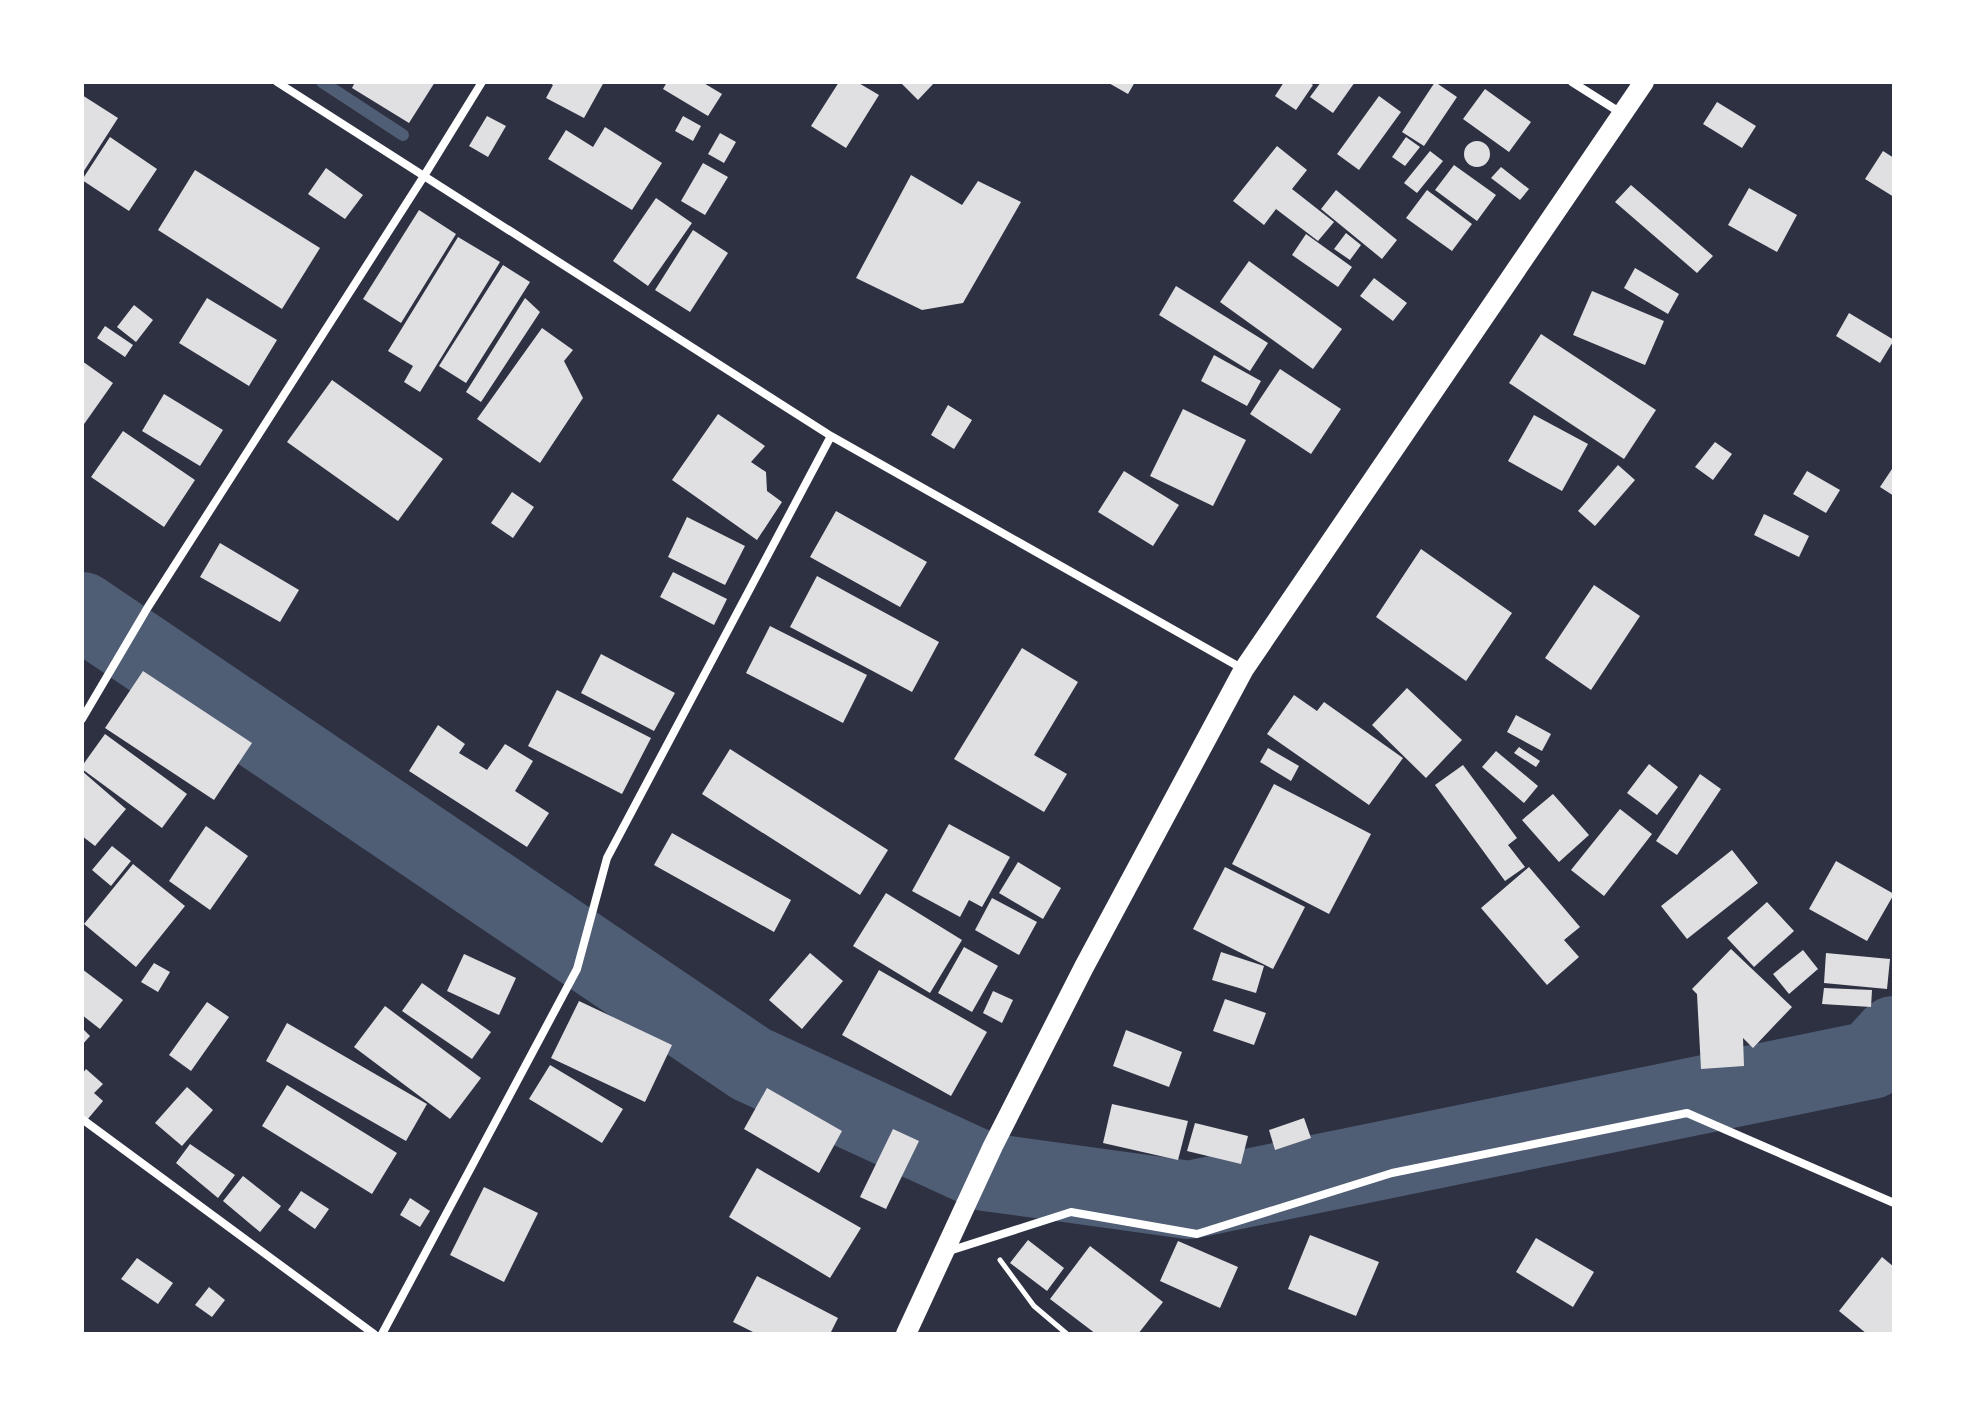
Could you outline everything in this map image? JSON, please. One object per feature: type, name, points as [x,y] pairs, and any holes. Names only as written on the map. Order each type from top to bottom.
[{"type":"main road","points":[[906,1334],[993,1146],[1084,967],[1244,669],[1644,82]]},
{"type":"street","points":[[277,82],[831,436],[1244,669]]},
{"type":"street","points":[[82,719],[148,607],[482,82]]},
{"type":"street","points":[[1572,82],[1622,113]]},
{"type":"street","points":[[382,1334],[577,969],[607,858],[831,436]]},
{"type":"street","points":[[943,1253],[1071,1212],[1197,1234],[1392,1173],[1687,1113],[1894,1203]]},
{"type":"street","points":[[82,1119],[374,1334]]},
{"type":"path","points":[[986,1239],[1034,1306],[1067,1334]]},
{"type":"building","points":[[355,82],[435,82],[409,123],[352,88]]},
{"type":"building","points":[[548,82],[604,82],[584,118],[546,98],[553,85]]},
{"type":"building","points":[[667,82],[702,82],[722,94],[708,116],[663,89]]},
{"type":"building","points":[[839,82],[857,82],[879,95],[846,148],[811,126]]},
{"type":"building","points":[[900,82],[935,82],[918,100]]},
{"type":"building","points":[[1107,82],[1135,82],[1128,94]]},
{"type":"building","points":[[1284,82],[1308,82],[1313,85],[1296,110],[1275,96]]},
{"type":"building","points":[[1321,82],[1355,82],[1333,113],[1310,97]]},
{"type":"building","points":[[1435,82],[1457,97],[1424,146],[1402,132]]},
{"type":"building","points":[[1485,89],[1531,122],[1509,152],[1463,119]]},
{"type":"building","points":[[82,95],[118,118],[82,174]]},
{"type":"building","points":[[1379,96],[1401,112],[1359,170],[1337,154]]},
{"type":"building","points":[[1717,102],[1756,126],[1742,148],[1703,124]]},
{"type":"building","points":[[487,116],[506,126],[488,157],[469,146]]},
{"type":"building","points":[[683,116],[701,126],[693,141],[675,131]]},
{"type":"building","points":[[605,127],[662,163],[632,210],[548,159],[566,130],[593,147]]},
{"type":"building","points":[[720,133],[736,142],[724,163],[708,154]]},
{"type":"building","points":[[110,137],[157,169],[129,211],[82,180]]},
{"type":"building","points":[[1406,137],[1420,147],[1405,166],[1392,157]]},
{"type":"building","points":[[1477,141],[1486,145],[1490,154],[1486,163],[1477,167],[1468,163],[1464,154],[1468,145]]},
{"type":"building","points":[[1277,146],[1307,170],[1292,189],[1334,222],[1318,241],[1276,209],[1264,225],[1233,201]]},
{"type":"building","points":[[1430,151],[1443,161],[1417,193],[1404,183]]},
{"type":"building","points":[[1883,151],[1894,158],[1894,197],[1865,179]]},
{"type":"building","points":[[703,163],[728,177],[705,215],[681,201]]},
{"type":"building","points":[[1454,165],[1496,195],[1477,221],[1435,190]]},
{"type":"building","points":[[1501,167],[1529,189],[1520,200],[1491,178]]},
{"type":"building","points":[[326,168],[363,195],[345,219],[308,194]]},
{"type":"building","points":[[195,170],[320,248],[282,309],[158,230]]},
{"type":"building","points":[[911,175],[962,205],[978,181],[1021,202],[963,303],[922,310],[856,278]]},
{"type":"building","points":[[1631,185],[1713,256],[1697,273],[1615,202]]},
{"type":"building","points":[[1749,188],[1797,215],[1777,252],[1728,225]]},
{"type":"building","points":[[1336,190],[1397,240],[1382,259],[1321,209]]},
{"type":"building","points":[[1427,190],[1472,224],[1452,251],[1406,218]]},
{"type":"building","points":[[656,198],[692,223],[648,286],[613,261]]},
{"type":"building","points":[[419,210],[456,234],[401,323],[363,299]]},
{"type":"building","points":[[693,230],[728,253],[690,312],[655,290]]},
{"type":"building","points":[[1346,233],[1361,245],[1350,260],[1334,249]]},
{"type":"building","points":[[1306,234],[1352,267],[1338,287],[1292,255]]},
{"type":"building","points":[[458,237],[500,262],[420,392],[404,382],[413,366],[388,351]]},
{"type":"building","points":[[1249,261],[1342,329],[1313,369],[1220,302]]},
{"type":"building","points":[[503,265],[530,282],[466,383],[439,366]]},
{"type":"building","points":[[1635,268],[1679,294],[1668,314],[1624,288]]},
{"type":"building","points":[[1374,278],[1407,303],[1393,321],[1360,296]]},
{"type":"building","points":[[1176,286],[1268,343],[1250,371],[1159,315]]},
{"type":"building","points":[[1592,291],[1664,321],[1645,365],[1573,335]]},
{"type":"building","points":[[207,298],[277,340],[249,386],[179,343]]},
{"type":"building","points":[[525,298],[540,312],[481,402],[466,392]]},
{"type":"building","points":[[134,305],[153,320],[136,342],[117,327]]},
{"type":"building","points":[[1849,313],[1894,340],[1880,363],[1836,336]]},
{"type":"building","points":[[105,326],[133,345],[125,357],[97,338]]},
{"type":"building","points":[[542,328],[573,350],[564,361],[583,398],[540,463],[477,419]]},
{"type":"building","points":[[1541,334],[1656,410],[1624,459],[1509,383]]},
{"type":"building","points":[[1214,355],[1261,381],[1247,406],[1201,381]]},
{"type":"building","points":[[82,361],[113,383],[82,427]]},
{"type":"building","points":[[1280,369],[1341,409],[1311,454],[1250,414]]},
{"type":"building","points":[[332,380],[443,459],[398,521],[287,442]]},
{"type":"building","points":[[164,394],[223,430],[200,466],[142,431]]},
{"type":"building","points":[[948,405],[972,420],[954,449],[931,435]]},
{"type":"building","points":[[1183,409],[1246,440],[1213,506],[1150,476]]},
{"type":"building","points":[[718,414],[765,446],[751,462],[766,472],[767,491],[782,502],[757,540],[672,480]]},
{"type":"building","points":[[1534,415],[1588,444],[1562,491],[1508,461]]},
{"type":"building","points":[[123,431],[195,480],[164,527],[91,477]]},
{"type":"building","points":[[1715,442],[1732,454],[1713,480],[1695,467]]},
{"type":"building","points":[[1618,465],[1635,480],[1595,526],[1578,511]]},
{"type":"building","points":[[1894,466],[1894,496],[1880,487]]},
{"type":"building","points":[[1124,471],[1179,505],[1153,546],[1098,512]]},
{"type":"building","points":[[1807,471],[1840,490],[1826,513],[1793,494]]},
{"type":"building","points":[[512,492],[534,507],[513,538],[491,523]]},
{"type":"building","points":[[836,511],[927,562],[900,607],[810,557]]},
{"type":"building","points":[[1764,514],[1809,536],[1799,557],[1754,535]]},
{"type":"building","points":[[687,517],[745,546],[725,585],[668,557]]},
{"type":"building","points":[[220,543],[299,590],[280,622],[200,577]]},
{"type":"building","points":[[1421,549],[1512,613],[1466,681],[1376,617]]},
{"type":"building","points":[[673,572],[727,599],[714,625],[660,597]]},
{"type":"building","points":[[817,576],[939,642],[912,692],[790,627]]},
{"type":"building","points":[[1594,585],[1640,616],[1591,690],[1545,658]]},
{"type":"building","points":[[770,626],[867,675],[843,723],[746,673]]},
{"type":"building","points":[[1022,648],[1078,682],[1034,755],[1067,774],[1044,812],[954,759]]},
{"type":"building","points":[[601,654],[675,693],[654,731],[581,693]]},
{"type":"building","points":[[143,671],[252,743],[214,800],[105,728]]},
{"type":"building","points":[[1407,688],[1462,740],[1426,778],[1372,725]]},
{"type":"building","points":[[557,690],[651,738],[622,794],[528,746]]},
{"type":"building","points":[[1294,695],[1317,711],[1324,702],[1403,758],[1369,805],[1267,734]]},
{"type":"building","points":[[1516,715],[1551,734],[1542,751],[1507,732]]},
{"type":"building","points":[[438,725],[465,744],[459,753],[487,770],[505,744],[533,761],[515,791],[549,813],[527,847],[409,771]]},
{"type":"building","points":[[105,734],[187,794],[162,828],[82,769]]},
{"type":"building","points":[[1519,747],[1540,761],[1536,767],[1514,753]]},
{"type":"building","points":[[1268,748],[1299,766],[1291,781],[1260,762]]},
{"type":"building","points":[[730,749],[888,850],[860,895],[702,794]]},
{"type":"building","points":[[1496,751],[1538,786],[1524,803],[1482,767]]},
{"type":"building","points":[[1649,764],[1678,787],[1657,815],[1627,793]]},
{"type":"building","points":[[1463,765],[1517,838],[1508,845],[1525,867],[1505,881],[1435,785]]},
{"type":"building","points":[[82,771],[126,809],[95,846],[82,836]]},
{"type":"building","points":[[1700,774],[1721,789],[1677,855],[1656,841]]},
{"type":"building","points":[[1274,784],[1371,834],[1329,914],[1232,864]]},
{"type":"building","points":[[1553,794],[1589,835],[1559,862],[1522,820]]},
{"type":"building","points":[[1620,809],[1652,834],[1604,896],[1571,870]]},
{"type":"building","points":[[949,824],[1010,857],[982,907],[969,900],[960,917],[912,891]]},
{"type":"building","points":[[206,826],[248,856],[210,910],[169,881]]},
{"type":"building","points":[[672,833],[791,900],[774,932],[654,865]]},
{"type":"building","points":[[112,846],[131,861],[111,886],[92,870]]},
{"type":"building","points":[[1732,850],[1758,883],[1687,939],[1661,906]]},
{"type":"building","points":[[1836,861],[1894,894],[1867,941],[1809,909]]},
{"type":"building","points":[[1018,862],[1061,888],[1043,919],[999,893]]},
{"type":"building","points":[[133,864],[185,906],[136,967],[84,924]]},
{"type":"building","points":[[1225,867],[1305,907],[1273,969],[1193,929]]},
{"type":"building","points":[[1529,867],[1580,927],[1564,940],[1579,957],[1547,985],[1481,908]]},
{"type":"building","points":[[886,893],[962,940],[930,993],[853,946]]},
{"type":"building","points":[[992,898],[1037,922],[1019,955],[975,930]]},
{"type":"building","points":[[1767,902],[1794,931],[1754,967],[1727,938]]},
{"type":"building","points":[[964,947],[998,966],[972,1012],[938,993]]},
{"type":"building","points":[[1731,949],[1792,1007],[1753,1048],[1743,1038],[1744,1066],[1701,1069],[1697,994],[1692,989]]},
{"type":"building","points":[[1803,950],[1818,969],[1789,994],[1773,974]]},
{"type":"building","points":[[1221,952],[1264,966],[1256,993],[1212,980]]},
{"type":"building","points":[[810,953],[843,981],[802,1029],[769,1000]]},
{"type":"building","points":[[1826,953],[1890,959],[1887,989],[1824,983]]},
{"type":"building","points":[[464,954],[516,978],[499,1015],[447,991]]},
{"type":"building","points":[[154,963],[170,972],[158,992],[141,982]]},
{"type":"building","points":[[82,969],[123,1000],[100,1029],[82,1015]]},
{"type":"building","points":[[879,970],[987,1032],[951,1096],[842,1035]]},
{"type":"building","points":[[422,983],[491,1032],[472,1059],[402,1011]]},
{"type":"building","points":[[1824,988],[1872,990],[1871,1007],[1822,1004]]},
{"type":"building","points":[[993,991],[1013,1000],[1002,1023],[983,1013]]},
{"type":"building","points":[[1225,999],[1266,1013],[1254,1045],[1213,1031]]},
{"type":"building","points":[[579,1001],[672,1045],[645,1102],[551,1058]]},
{"type":"building","points":[[207,1002],[229,1017],[191,1071],[169,1055]]},
{"type":"building","points":[[385,1006],[481,1078],[450,1119],[354,1047]]},
{"type":"building","points":[[287,1023],[427,1104],[406,1141],[266,1061]]},
{"type":"building","points":[[82,1028],[90,1036],[82,1045]]},
{"type":"building","points":[[1126,1030],[1182,1052],[1169,1087],[1113,1066]]},
{"type":"building","points":[[550,1065],[623,1109],[602,1143],[529,1099]]},
{"type":"building","points":[[86,1069],[103,1084],[94,1093],[103,1101],[87,1120],[82,1116],[82,1074]]},
{"type":"building","points":[[287,1085],[397,1153],[372,1194],[262,1126]]},
{"type":"building","points":[[187,1087],[213,1110],[182,1146],[155,1123]]},
{"type":"building","points":[[767,1088],[842,1131],[819,1173],[744,1129]]},
{"type":"building","points":[[1112,1104],[1188,1121],[1178,1160],[1103,1143]]},
{"type":"building","points":[[1304,1118],[1311,1138],[1275,1150],[1269,1130]]},
{"type":"building","points":[[1195,1123],[1248,1136],[1241,1164],[1187,1151]]},
{"type":"building","points":[[893,1129],[919,1141],[886,1209],[860,1197]]},
{"type":"building","points":[[190,1144],[235,1175],[218,1198],[176,1163]]},
{"type":"building","points":[[757,1168],[861,1228],[830,1278],[729,1217]]},
{"type":"building","points":[[243,1176],[281,1206],[260,1232],[223,1201]]},
{"type":"building","points":[[484,1187],[538,1213],[504,1282],[450,1255]]},
{"type":"building","points":[[301,1191],[329,1209],[315,1229],[288,1210]]},
{"type":"building","points":[[410,1198],[430,1211],[420,1227],[400,1215]]},
{"type":"building","points":[[1310,1235],[1379,1262],[1356,1316],[1288,1289]]},
{"type":"building","points":[[1536,1238],[1594,1272],[1573,1307],[1516,1272]]},
{"type":"building","points":[[1028,1240],[1064,1268],[1047,1291],[1010,1263]]},
{"type":"building","points":[[1178,1241],[1238,1267],[1220,1308],[1160,1281]]},
{"type":"building","points":[[1090,1246],[1163,1302],[1138,1334],[1096,1334],[1050,1299]]},
{"type":"building","points":[[1882,1257],[1894,1267],[1894,1334],[1867,1334],[1839,1311]]},
{"type":"building","points":[[137,1258],[173,1283],[158,1304],[121,1279]]},
{"type":"building","points":[[757,1276],[838,1318],[830,1334],[757,1334],[733,1322]]},
{"type":"building","points":[[209,1287],[225,1300],[212,1317],[195,1305]]},
{"type":"waterway","points":[[322,82],[403,135]]},
{"type":"waterway","points":[[82,611],[751,1064],[986,1172],[1189,1200],[1871,1060],[1894,1035]]}]
